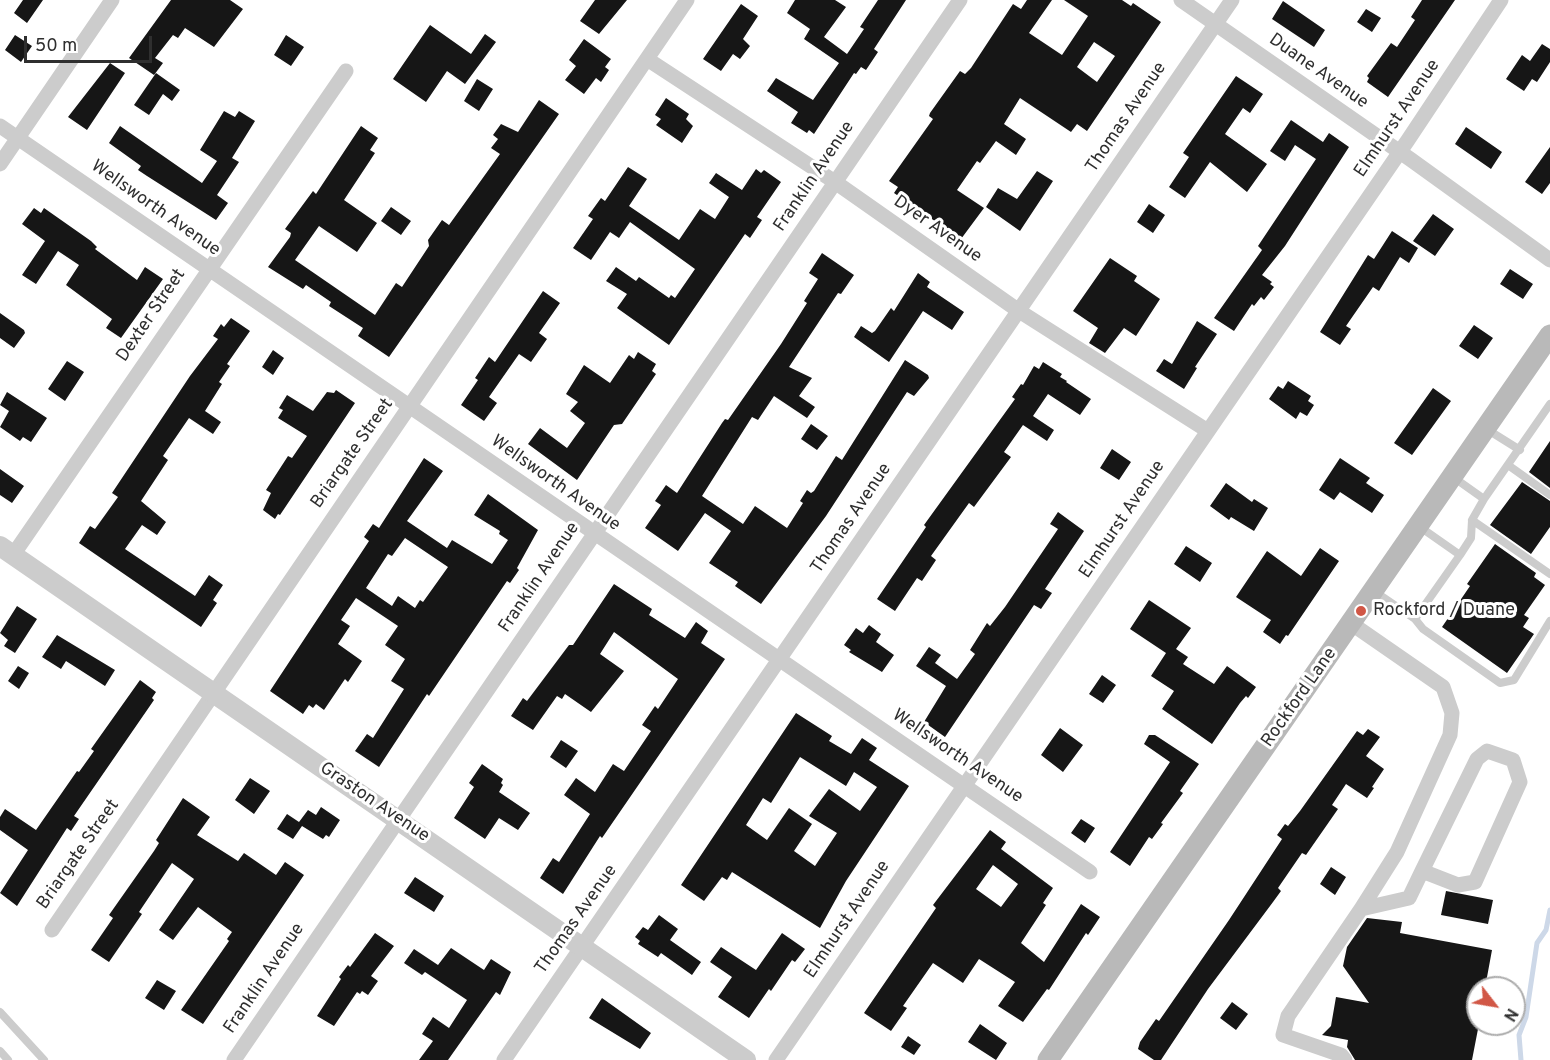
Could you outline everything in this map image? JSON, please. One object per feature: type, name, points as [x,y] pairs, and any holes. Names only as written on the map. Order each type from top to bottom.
[{"type":"main road","name":"Rockford Lane","points":[[1048,1060],[1550,335]]},
{"type":"street","points":[[0,164],[112,0]]},
{"type":"street","name":"Briargate Street","points":[[52,930],[687,0]]},
{"type":"street","name":"Franklin Avenue","points":[[234,1060],[960,0]]},
{"type":"street","name":"Duane Avenue","points":[[1181,0],[1400,152],[1550,260]]},
{"type":"street","name":"Thomas Avenue","points":[[504,1060],[1232,0]]},
{"type":"street","name":"Elmhurst Avenue","points":[[776,1060],[1400,152],[1501,0]]},
{"type":"street","name":"Dyer Avenue","points":[[647,59],[835,182],[1019,311],[1208,431]]},
{"type":"street","name":"Dexter Street","points":[[6,550],[208,269],[346,70]]},
{"type":"street","name":"Wellsworth Avenue","points":[[0,126],[1090,872]]},
{"type":"street","name":"Graston Avenue","points":[[6,550],[746,1060]]},
{"type":"street","points":[[1345,1060],[1341,1055],[1283,1035],[1288,1016],[1398,852],[1450,735],[1452,713],[1443,687],[1352,624]]},
{"type":"street","points":[[1361,909],[1409,898],[1422,871],[1477,759],[1486,751],[1513,760],[1520,782],[1475,882],[1458,885],[1422,871]]},
{"type":"lane","points":[[1415,619],[1471,538],[1472,520],[1484,499],[1550,404]]},
{"type":"lane","points":[[1486,428],[1520,450]]},
{"type":"lane","points":[[1508,465],[1550,495]]},
{"type":"lane","points":[[1453,477],[1484,499]]},
{"type":"lane","points":[[1472,520],[1550,574]]},
{"type":"lane","points":[[1419,526],[1460,555]]},
{"type":"lane","points":[[1374,591],[1500,683],[1514,680],[1550,621]]},
{"type":"lane","points":[[0,1012],[44,1060]]},
{"type":"lane","points":[[0,1051],[8,1060]]},
{"type":"building","points":[[23,0],[43,0],[27,23],[14,13]]},
{"type":"building","points":[[171,0],[230,0],[243,9],[214,47],[185,28],[178,38],[173,35],[155,58],[163,63],[154,75],[129,58]]},
{"type":"building","points":[[595,0],[627,0],[599,34],[580,21]]},
{"type":"building","points":[[795,0],[835,0],[846,7],[824,37],[847,54],[864,29],[860,27],[878,0],[906,0],[874,49],[878,52],[866,70],[861,67],[856,74],[854,73],[814,134],[809,130],[807,133],[791,123],[798,112],[767,91],[776,78],[813,100],[839,63],[804,39],[810,29],[787,13]]},
{"type":"building","points":[[1027,0],[1052,0],[1029,33],[1062,55],[1088,16],[1064,0],[1122,0],[1131,6],[1133,3],[1161,22],[1087,131],[1077,124],[1071,132],[1020,98],[1004,124],[1026,139],[1016,155],[996,141],[980,163],[977,161],[957,190],[984,208],[961,239],[894,193],[898,187],[889,181],[933,119],[929,116],[930,113],[960,71],[965,74],[971,68],[1013,4],[1021,9]],"holes":[[[1094,42],[1115,56],[1097,82],[1077,67]]]},
{"type":"building","points":[[1422,0],[1455,0],[1388,97],[1367,82],[1369,78],[1367,76],[1391,43],[1397,47],[1415,20],[1411,17]]},
{"type":"building","points":[[1283,1],[1325,30],[1314,47],[1272,19]]},
{"type":"building","points":[[741,4],[758,16],[743,39],[750,46],[740,59],[733,54],[721,71],[703,59]]},
{"type":"building","points":[[1366,9],[1381,18],[1372,32],[1357,22]]},
{"type":"building","points":[[430,25],[471,54],[485,34],[496,42],[465,84],[447,71],[426,102],[393,79]]},
{"type":"building","points":[[15,35],[32,46],[21,62],[5,50]]},
{"type":"building","points":[[286,35],[304,47],[291,66],[274,55]]},
{"type":"building","points":[[584,39],[611,59],[605,67],[609,70],[601,82],[596,78],[584,94],[565,80],[576,66],[569,60]]},
{"type":"building","points":[[1542,44],[1550,49],[1550,62],[1537,82],[1532,79],[1524,91],[1506,79],[1522,55],[1530,61]]},
{"type":"building","points":[[110,63],[125,73],[87,130],[68,117]]},
{"type":"building","points":[[156,73],[180,90],[172,101],[163,94],[149,115],[134,105]]},
{"type":"building","points":[[1236,76],[1263,94],[1250,113],[1243,108],[1225,134],[1267,164],[1247,192],[1210,162],[1185,198],[1169,187],[1189,157],[1183,153]]},
{"type":"building","points":[[477,79],[493,89],[479,111],[464,101]]},
{"type":"building","points":[[666,98],[689,114],[686,119],[693,126],[682,143],[656,125],[661,119],[655,115]]},
{"type":"building","points":[[539,100],[559,114],[389,357],[358,336],[363,328],[329,306],[331,302],[306,285],[303,289],[268,267],[290,237],[291,233],[285,229],[313,191],[316,194],[361,126],[378,138],[370,150],[375,153],[344,200],[377,223],[357,252],[319,226],[295,260],[375,315],[396,283],[402,287],[429,246],[428,240],[442,220],[449,225],[500,154],[491,148],[498,139],[493,135],[501,124],[518,132]]},
{"type":"building","points":[[224,111],[235,117],[239,111],[255,121],[232,158],[239,162],[217,195],[228,203],[216,220],[138,170],[141,166],[109,143],[120,126],[202,183],[217,161],[200,150]]},
{"type":"building","points":[[1291,120],[1323,142],[1329,133],[1349,147],[1285,246],[1262,275],[1272,282],[1270,284],[1274,287],[1264,300],[1261,297],[1254,306],[1252,304],[1234,331],[1214,318],[1262,250],[1258,246],[1316,159],[1295,145],[1285,161],[1270,151]]},
{"type":"building","points":[[1466,127],[1502,152],[1491,169],[1455,144]]},
{"type":"building","points":[[1550,147],[1550,183],[1542,194],[1525,182]]},
{"type":"building","points":[[628,167],[647,179],[629,206],[679,240],[700,209],[715,219],[729,197],[709,183],[716,173],[742,190],[756,169],[761,173],[764,170],[781,182],[757,217],[762,220],[750,238],[745,234],[669,345],[617,308],[627,294],[606,281],[616,267],[636,281],[639,277],[669,298],[671,295],[675,298],[695,269],[630,222],[619,238],[610,232],[591,260],[573,248],[593,219],[588,216],[601,198],[605,201]]},
{"type":"building","points":[[1037,171],[1053,181],[1020,231],[986,207],[998,188],[1017,199]]},
{"type":"building","points":[[1149,204],[1165,215],[1153,233],[1137,222]]},
{"type":"building","points":[[391,207],[411,221],[401,235],[381,221]]},
{"type":"building","points":[[34,208],[41,213],[44,208],[91,241],[97,247],[95,249],[137,280],[145,267],[163,279],[121,338],[106,328],[112,319],[66,285],[79,265],[58,251],[36,284],[22,275],[45,241],[22,224]]},
{"type":"building","points":[[1433,214],[1454,229],[1435,256],[1413,241]]},
{"type":"building","points":[[1392,231],[1418,248],[1409,263],[1400,257],[1379,291],[1373,287],[1346,326],[1351,329],[1340,345],[1320,332],[1368,255],[1374,259]]},
{"type":"building","points":[[822,253],[854,275],[841,294],[838,293],[789,367],[812,378],[799,396],[815,407],[807,418],[774,396],[758,420],[752,417],[702,496],[743,524],[755,506],[787,528],[803,503],[800,501],[807,490],[811,493],[814,491],[836,456],[842,460],[905,360],[929,378],[914,396],[907,392],[826,516],[761,604],[735,586],[738,582],[709,563],[731,531],[705,513],[678,551],[645,528],[661,505],[655,501],[666,485],[677,493],[722,423],[725,419],[728,420],[781,344],[807,303],[804,301],[818,279],[809,273]]},
{"type":"building","points":[[1110,258],[1137,276],[1134,281],[1160,299],[1136,336],[1124,328],[1105,353],[1089,343],[1098,328],[1073,311]]},
{"type":"building","points":[[1510,269],[1533,284],[1523,299],[1500,284]]},
{"type":"building","points":[[918,273],[930,282],[927,287],[964,312],[952,330],[923,311],[889,362],[854,337],[861,326],[872,333],[875,331],[891,308],[894,311]]},
{"type":"building","points":[[543,291],[560,303],[539,333],[547,339],[531,362],[519,354],[489,397],[497,403],[484,421],[461,405],[478,380],[475,378],[489,357],[495,362]]},
{"type":"building","points":[[0,313],[24,330],[25,333],[14,348],[0,338]]},
{"type":"building","points":[[231,318],[250,331],[227,364],[230,366],[219,382],[222,384],[205,411],[221,422],[213,434],[189,418],[163,456],[168,460],[141,501],[166,522],[157,535],[142,525],[125,549],[195,596],[209,575],[223,585],[213,600],[217,603],[201,627],[79,543],[90,526],[95,529],[118,497],[112,493],[190,376],[218,339],[213,336],[221,324],[224,327]]},
{"type":"building","points":[[1197,321],[1217,334],[1195,367],[1197,368],[1184,389],[1156,371],[1164,359],[1172,364]]},
{"type":"building","points":[[1474,325],[1493,338],[1478,359],[1459,346]]},
{"type":"building","points":[[273,350],[284,358],[273,375],[262,367]]},
{"type":"building","points":[[638,352],[656,364],[652,371],[656,374],[622,424],[614,425],[577,480],[528,444],[540,428],[567,448],[585,423],[570,411],[578,402],[566,394],[584,365],[610,383],[629,355],[634,359]]},
{"type":"building","points":[[67,361],[84,372],[65,401],[48,389]]},
{"type":"building","points":[[1043,362],[1062,374],[1060,377],[1091,399],[1080,415],[1048,394],[1033,416],[1054,430],[1047,441],[1023,425],[1004,452],[1011,457],[974,507],[969,503],[931,556],[936,560],[922,581],[917,578],[895,611],[877,599],[926,527],[924,525],[1015,399],[1012,397],[1021,384],[1023,385],[1034,366],[1039,369]]},
{"type":"building","points":[[1288,381],[1311,396],[1308,401],[1314,405],[1307,416],[1300,412],[1296,419],[1269,399],[1278,386],[1283,389]]},
{"type":"building","points":[[1433,388],[1451,401],[1412,455],[1394,443]]},
{"type":"building","points":[[336,390],[355,403],[280,515],[278,514],[275,519],[263,510],[271,493],[266,490],[288,456],[292,458],[307,436],[278,418],[283,410],[279,408],[287,395],[313,411],[327,392],[334,393]]},
{"type":"building","points":[[7,392],[47,418],[31,442],[23,437],[20,441],[0,427],[9,411],[0,405]]},
{"type":"building","points":[[811,424],[828,436],[817,450],[801,439]]},
{"type":"building","points":[[1550,441],[1550,488],[1529,472]]},
{"type":"building","points":[[1112,449],[1131,462],[1119,480],[1100,468]]},
{"type":"building","points":[[424,458],[443,471],[407,521],[447,548],[452,540],[492,564],[508,540],[499,534],[500,531],[474,515],[488,494],[538,530],[517,568],[519,570],[510,583],[507,581],[429,696],[427,694],[379,767],[355,751],[367,734],[373,738],[404,689],[391,681],[405,659],[385,645],[398,626],[356,598],[341,620],[350,626],[338,644],[362,661],[348,682],[345,679],[324,710],[316,704],[313,708],[309,705],[303,714],[270,691],[369,541],[364,537],[373,524],[379,528]],"holes":[[[405,538],[448,567],[423,602],[420,600],[415,608],[398,596],[392,606],[366,588],[388,554],[392,556]]]},
{"type":"building","points":[[1340,458],[1370,478],[1366,483],[1384,495],[1372,513],[1340,492],[1334,500],[1319,490]]},
{"type":"building","points":[[0,469],[24,486],[12,503],[0,495]]},
{"type":"building","points":[[1522,482],[1550,501],[1550,527],[1531,554],[1490,525]]},
{"type":"building","points":[[1226,483],[1252,502],[1254,499],[1268,508],[1254,531],[1231,517],[1229,520],[1210,506]]},
{"type":"building","points":[[1058,512],[1084,531],[1045,589],[1052,593],[1041,609],[1034,605],[945,737],[924,722],[946,686],[916,666],[929,647],[941,655],[935,663],[957,679],[975,654],[970,650],[987,623],[990,626],[1005,607],[1058,529],[1050,524]]},
{"type":"building","points":[[1495,544],[1536,573],[1534,577],[1545,585],[1524,615],[1529,618],[1523,627],[1534,634],[1507,673],[1442,627],[1470,586],[1467,584]]},
{"type":"building","points":[[1186,546],[1212,563],[1200,582],[1174,564]]},
{"type":"building","points":[[1320,548],[1339,561],[1288,636],[1286,635],[1280,644],[1263,632],[1271,620],[1236,597],[1267,551],[1301,576]]},
{"type":"building","points":[[614,584],[652,609],[649,615],[685,638],[696,622],[708,631],[701,643],[725,659],[602,838],[600,836],[563,894],[540,878],[553,858],[559,862],[590,814],[564,795],[576,778],[595,792],[613,764],[624,771],[651,731],[642,725],[655,706],[658,709],[678,679],[614,632],[600,654],[624,671],[591,712],[565,694],[562,699],[557,696],[533,730],[511,716],[523,698],[527,701],[569,645],[573,645]]},
{"type":"building","points":[[1149,600],[1191,628],[1176,649],[1188,657],[1183,664],[1214,684],[1227,666],[1256,687],[1248,698],[1246,696],[1240,703],[1212,744],[1162,709],[1174,691],[1151,676],[1166,653],[1130,629]]},
{"type":"building","points":[[17,606],[37,619],[15,653],[4,646],[8,640],[0,633]]},
{"type":"building","points":[[869,625],[881,634],[876,642],[894,655],[882,672],[849,652],[851,650],[844,645],[856,628],[863,633]]},
{"type":"building","points":[[57,635],[115,670],[105,686],[66,661],[61,669],[42,657]]},
{"type":"building","points":[[18,666],[29,673],[19,689],[8,681]]},
{"type":"building","points":[[1102,675],[1116,685],[1103,703],[1089,694]]},
{"type":"building","points":[[140,680],[156,692],[152,698],[154,700],[74,816],[79,819],[71,831],[67,828],[17,906],[0,893],[28,850],[0,830],[0,817],[5,809],[36,830],[77,771],[79,772],[94,751],[91,749]]},
{"type":"building","points":[[796,713],[832,736],[829,741],[851,754],[862,738],[877,748],[869,760],[909,786],[846,881],[820,928],[732,872],[727,880],[722,877],[704,901],[681,885]],"holes":[[[800,757],[846,786],[854,772],[877,787],[860,811],[829,789],[809,816],[837,833],[815,866],[794,851],[812,824],[789,808],[767,840],[746,825],[763,798],[771,803]]]},
{"type":"building","points":[[1060,728],[1083,745],[1063,772],[1041,755]]},
{"type":"building","points":[[1368,729],[1380,737],[1366,756],[1384,769],[1372,787],[1374,788],[1367,798],[1346,784],[1332,805],[1338,809],[1306,855],[1302,853],[1278,888],[1281,891],[1208,989],[1161,1060],[1154,1060],[1138,1049],[1140,1042],[1156,1019],[1159,1021],[1229,920],[1282,839],[1277,835],[1285,824],[1288,826],[1300,811],[1357,731],[1363,735]]},
{"type":"building","points":[[1149,735],[1155,735],[1199,764],[1180,791],[1183,793],[1161,823],[1163,824],[1152,839],[1149,837],[1130,866],[1110,852],[1170,762],[1144,744]]},
{"type":"building","points":[[561,740],[578,751],[566,768],[550,757]]},
{"type":"building","points":[[482,764],[503,779],[499,792],[530,813],[518,830],[499,818],[485,839],[454,818],[474,787],[469,783]]},
{"type":"building","points":[[250,778],[270,791],[254,814],[235,800]]},
{"type":"building","points":[[183,798],[210,817],[197,835],[238,861],[244,853],[276,875],[285,862],[304,875],[203,1024],[181,1010],[229,941],[227,939],[232,932],[198,907],[173,940],[159,930],[194,879],[172,863],[139,912],[142,914],[109,962],[91,950],[113,918],[109,915],[159,843],[156,840]]},
{"type":"building","points":[[321,807],[340,820],[329,837],[326,835],[323,839],[302,826],[293,839],[277,829],[287,814],[299,822],[308,810],[316,815]]},
{"type":"building","points":[[1081,819],[1095,828],[1085,843],[1071,833]]},
{"type":"building","points":[[990,830],[1006,842],[1001,849],[1053,888],[1043,903],[1046,905],[1021,943],[1044,962],[1081,904],[1100,917],[1088,935],[1086,933],[1049,990],[1047,989],[1023,1022],[998,1006],[1015,982],[979,959],[963,983],[933,963],[903,1006],[907,1008],[891,1031],[864,1013],[936,908],[933,905]],"holes":[[[993,865],[1018,884],[1001,907],[976,889]]]},
{"type":"building","points":[[1331,867],[1346,877],[1335,895],[1320,884]]},
{"type":"building","points":[[415,877],[444,896],[434,912],[404,893]]},
{"type":"building","points":[[1446,891],[1493,900],[1488,924],[1441,915]]},
{"type":"building","points":[[659,915],[678,929],[670,940],[701,962],[692,975],[661,953],[658,957],[638,944],[640,941],[635,937],[643,927],[648,930]]},
{"type":"building","points":[[1367,918],[1402,922],[1400,933],[1492,950],[1487,976],[1466,976],[1466,1036],[1477,1036],[1472,1060],[1355,1060],[1347,1047],[1348,1040],[1322,1035],[1331,1026],[1336,997],[1369,1003],[1343,966],[1347,947]]},
{"type":"building","points":[[375,933],[394,946],[371,976],[378,981],[368,995],[362,991],[360,994],[357,992],[334,1026],[317,1016],[341,979],[339,977],[348,965],[350,967]]},
{"type":"building","points":[[782,933],[805,949],[795,962],[792,960],[749,1018],[718,997],[732,977],[710,962],[721,947],[756,970]]},
{"type":"building","points":[[451,948],[484,970],[491,959],[511,972],[500,995],[496,992],[448,1060],[419,1060],[433,1041],[422,1034],[433,1017],[449,1028],[467,1000],[425,972],[422,975],[404,963],[414,949],[438,965]]},
{"type":"building","points":[[157,980],[176,991],[164,1010],[145,998]]},
{"type":"building","points":[[602,998],[651,1033],[640,1049],[589,1018]]},
{"type":"building","points":[[1232,1002],[1248,1014],[1236,1030],[1220,1018]]},
{"type":"building","points":[[980,1024],[1007,1043],[996,1060],[968,1042]]},
{"type":"building","points":[[908,1036],[921,1045],[914,1055],[901,1047]]},
{"type":"waterway","points":[[1521,1060],[1519,1035],[1526,1017],[1537,943],[1546,930],[1550,910]]},
{"type":"place","name":"Rockford / Duane","points":[[1361,611]]}]
